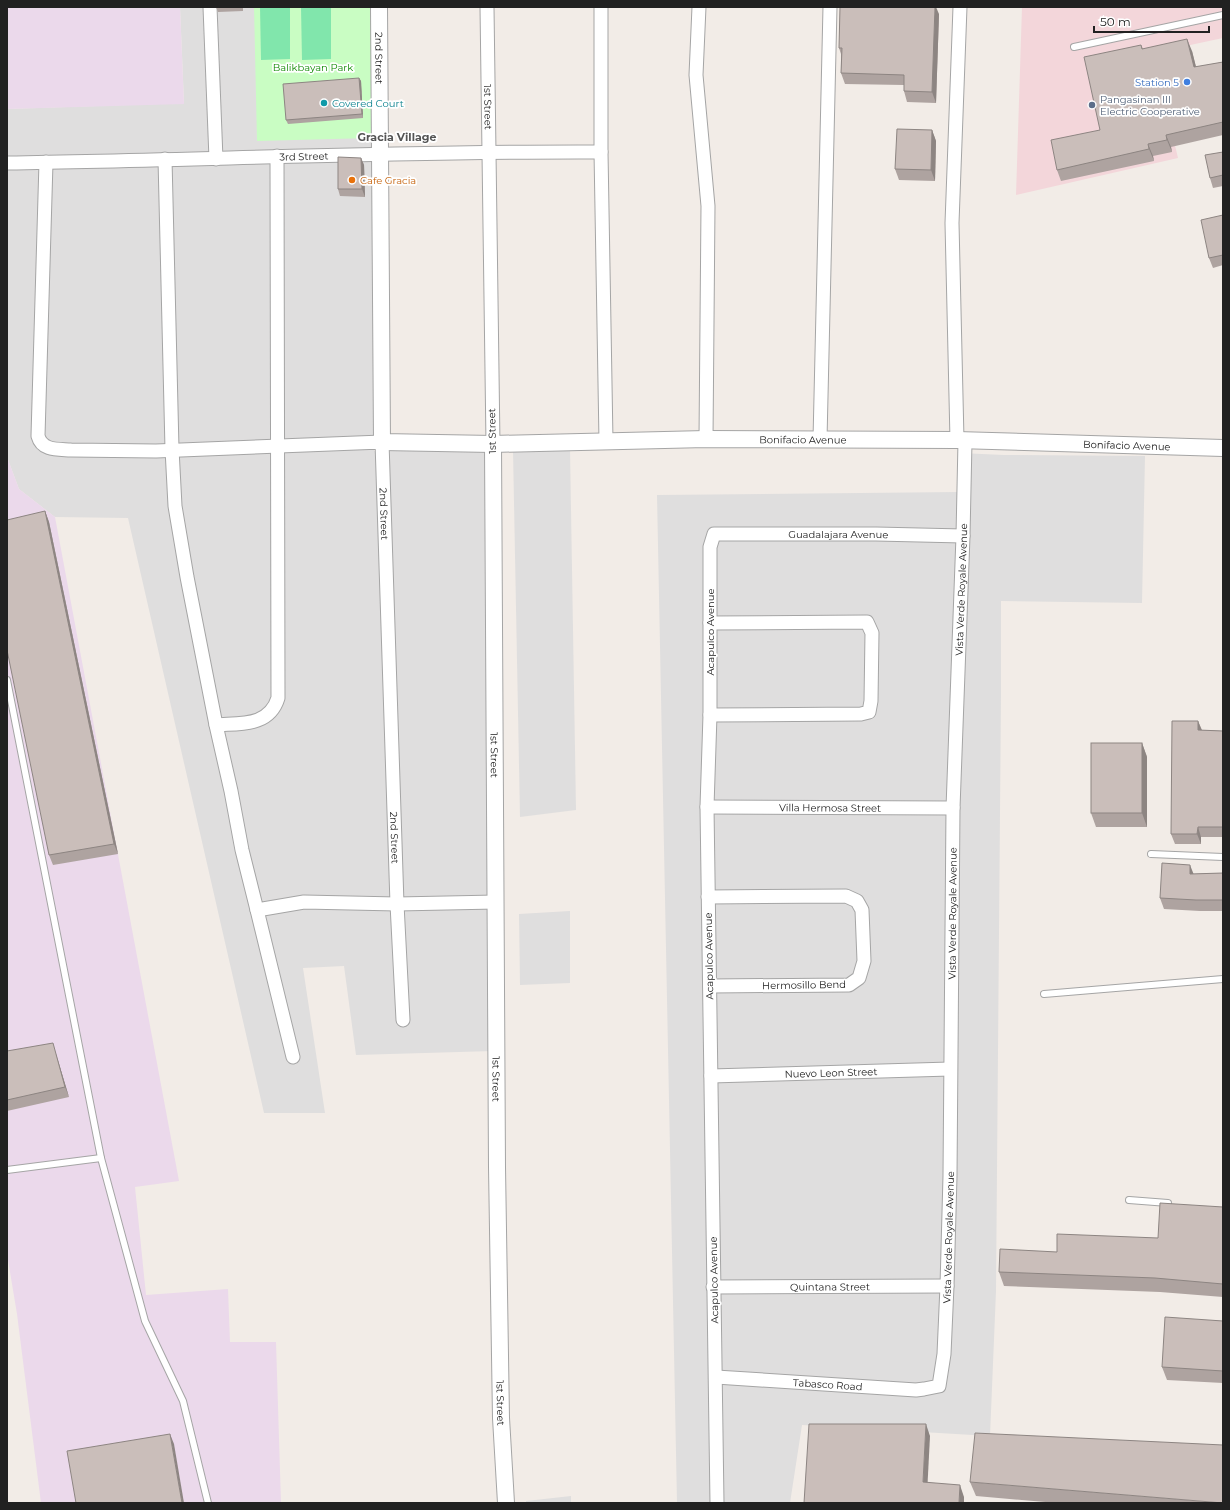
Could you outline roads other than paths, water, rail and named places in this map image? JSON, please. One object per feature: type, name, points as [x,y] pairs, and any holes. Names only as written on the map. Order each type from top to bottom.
[{"type":"street","points":[[210,7],[216,159]]},
{"type":"street","name":"2nd Street","points":[[378,7],[382,442],[397,904],[403,1020]]},
{"type":"street","name":"1st Street","points":[[488,7],[497,1167],[501,1418],[506,1503]]},
{"type":"street","points":[[601,7],[601,152],[606,441]]},
{"type":"street","points":[[699,7],[696,75],[708,206],[706,439]]},
{"type":"street","points":[[820,440],[830,7]]},
{"type":"street","name":"Vista Verde Royale Avenue","points":[[939,1386],[944,1354],[950,1184],[952,808],[963,536],[961,441],[952,223],[960,7]]},
{"type":"street","name":"3rd Street","points":[[7,162],[216,159],[277,156],[489,152],[601,152]]},
{"type":"street","points":[[216,725],[257,721],[268,716],[275,707],[278,698],[277,156]]},
{"type":"street","points":[[165,159],[172,449],[175,506],[187,577],[242,850],[293,1057]]},
{"type":"street","points":[[46,162],[38,436],[43,446],[58,449],[156,451],[172,449],[382,442]]},
{"type":"street","name":"Bonifacio Avenue","points":[[382,442],[492,444],[706,439],[961,441],[1223,448]]},
{"type":"street","name":"Guadalajara Avenue","points":[[714,534],[876,534],[963,536]]},
{"type":"street","name":"Acapulco Avenue","points":[[714,534],[710,547],[710,716],[707,807],[717,1503]]},
{"type":"street","points":[[710,623],[867,622],[872,633],[872,652],[870,712],[861,714],[710,716]]},
{"type":"street","name":"Villa Hermosa Street","points":[[707,807],[952,808]]},
{"type":"street","name":"Hermosillo Bend","points":[[708,897],[846,896],[857,901],[862,910],[864,953],[864,961],[859,978],[849,985],[710,986]]},
{"type":"street","points":[[256,910],[304,902],[397,904],[496,902]]},
{"type":"street","name":"Nuevo Leon Street","points":[[711,1076],[950,1069]]},
{"type":"street","name":"Quintana Street","points":[[713,1287],[947,1286]]},
{"type":"street","name":"Tabasco Road","points":[[716,1377],[916,1390],[939,1386]]},
{"type":"lane","points":[[1074,47],[1223,15]]},
{"type":"lane","points":[[7,680],[101,1158],[145,1321],[183,1401],[208,1503]]},
{"type":"lane","points":[[1151,854],[1223,857]]},
{"type":"lane","points":[[1044,994],[1223,980]]},
{"type":"lane","points":[[7,1170],[101,1158]]},
{"type":"lane","points":[[1129,1200],[1176,1204]]},
{"type":"place","name":"Station 5","points":[[1187,82]]},
{"type":"place","name":"Covered Court","points":[[324,103]]},
{"type":"place","name":"Pangasinan III Electric Cooperative","points":[[1092,105]]},
{"type":"place","name":"Cafe Gracia","points":[[352,180]]},
{"type":"district","name":"Gracia Village","points":[[397,137]]},
{"type":"park label","name":"Balikbayan Park","points":[[313,67]]}]
